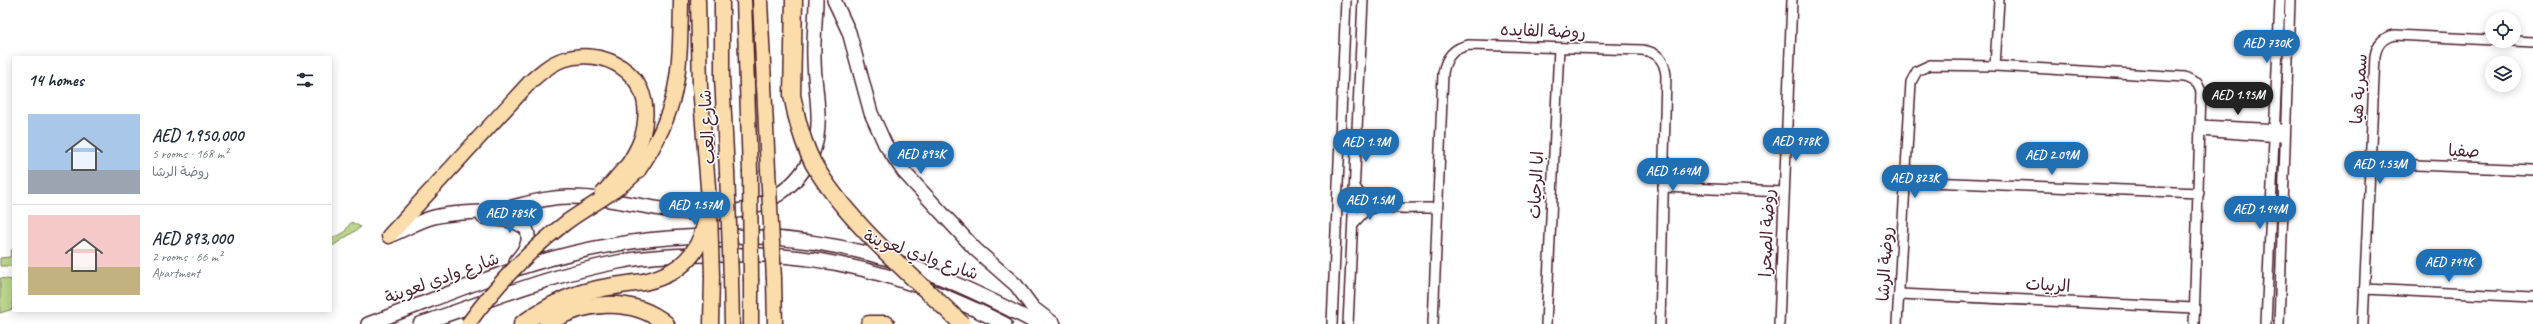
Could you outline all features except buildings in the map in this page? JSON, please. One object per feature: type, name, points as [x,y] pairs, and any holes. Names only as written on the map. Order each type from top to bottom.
[{"type":"highway","points":[[794,0],[792,95],[803,141],[813,162],[842,202],[877,241],[962,324]]},
{"type":"highway","points":[[522,324],[542,310],[568,296],[600,287],[644,282],[672,272],[687,261],[697,249],[706,225],[709,200]]},
{"type":"highway","points":[[547,324],[569,312],[586,306],[604,304],[639,310],[666,324]]},
{"type":"highway","points":[[869,324],[886,324]]},
{"type":"main road","points":[[633,167],[658,139],[674,99],[680,67],[681,0]]},
{"type":"main road","points":[[698,0],[700,86],[709,200],[712,276],[711,324]]},
{"type":"main road","name":"شارع العب","points":[[722,0],[722,77],[732,324]]},
{"type":"main road","points":[[744,0],[750,171],[751,324]]},
{"type":"main road","points":[[760,0],[775,324]]},
{"type":"main road","points":[[389,236],[434,217],[502,210],[550,198],[571,197],[692,213],[722,214],[742,211],[770,200],[787,188],[801,174],[813,152],[817,136],[818,105],[814,60],[816,0]]},
{"type":"main road","points":[[834,0],[849,32],[871,113],[885,144],[904,172],[975,249],[1016,285],[1033,308],[1054,324]]},
{"type":"main road","points":[[389,236],[531,81],[560,61],[586,56],[609,60],[629,71],[644,96],[646,120],[633,167],[625,184],[594,203],[523,258],[493,290],[468,324]]},
{"type":"main road","points":[[465,215],[513,221],[526,228],[529,238],[525,249],[514,264],[498,276]]},
{"type":"main road","name":"شارع وادي لعوينة","points":[[368,324],[498,276],[554,258],[646,242],[713,237],[782,239],[851,249],[906,265],[964,287],[1038,324]]},
{"type":"main road","name":"شارع وادي لعوينة","points":[[420,324],[589,268],[619,262],[683,255],[781,256],[837,264],[897,280],[973,309],[1005,324]]},
{"type":"street","points":[[1332,324],[1346,0]]},
{"type":"street","points":[[1348,324],[1363,0]]},
{"type":"street","name":"روضة الصحرا","points":[[1779,324],[1786,0]]},
{"type":"street","name":"روضة الصحرا","points":[[1773,324],[1792,0]]},
{"type":"street","points":[[1995,66],[1999,0]]},
{"type":"street","points":[[2266,324],[2280,0]]},
{"type":"street","points":[[2279,324],[2284,133],[2290,0]]},
{"type":"street","name":"سمرية هيا","points":[[2363,324],[2375,56],[2380,42],[2388,36],[2396,35],[2485,40]]},
{"type":"street","points":[[2521,41],[2533,42]]},
{"type":"street","name":"روضة الفايده","points":[[1433,324],[1436,208],[1443,73],[1450,55],[1457,48],[1469,44],[1642,50],[1649,51],[1661,59],[1666,74],[1660,324]]},
{"type":"street","name":"ابا الرحيات","points":[[1546,324],[1559,48]]},
{"type":"street","name":"روضة الرشا","points":[[1897,324],[1900,294],[1911,82],[1917,71],[1930,65],[1995,66],[2190,78],[2197,83],[2202,91],[2194,324]]},
{"type":"street","points":[[2200,128],[2284,133]]},
{"type":"street","name":"صفيا","points":[[2370,164],[2533,170]]},
{"type":"street","points":[[1905,181],[2199,193]]},
{"type":"street","points":[[1355,186],[1365,200],[1379,206],[1436,208]]},
{"type":"street","points":[[1663,187],[1781,192]]},
{"type":"street","points":[[1353,225],[1361,214],[1379,206]]},
{"type":"street","points":[[2364,289],[2533,297]]},
{"type":"street","name":"الربيات","points":[[1900,294],[2194,308]]},
{"type":"green space","points":[[351,222],[361,227],[332,246],[332,238],[344,233]]},
{"type":"green space","points":[[12,249],[12,266],[0,266],[0,258],[10,257]]},
{"type":"green space","points":[[0,278],[12,280],[12,309],[0,313]]}]
